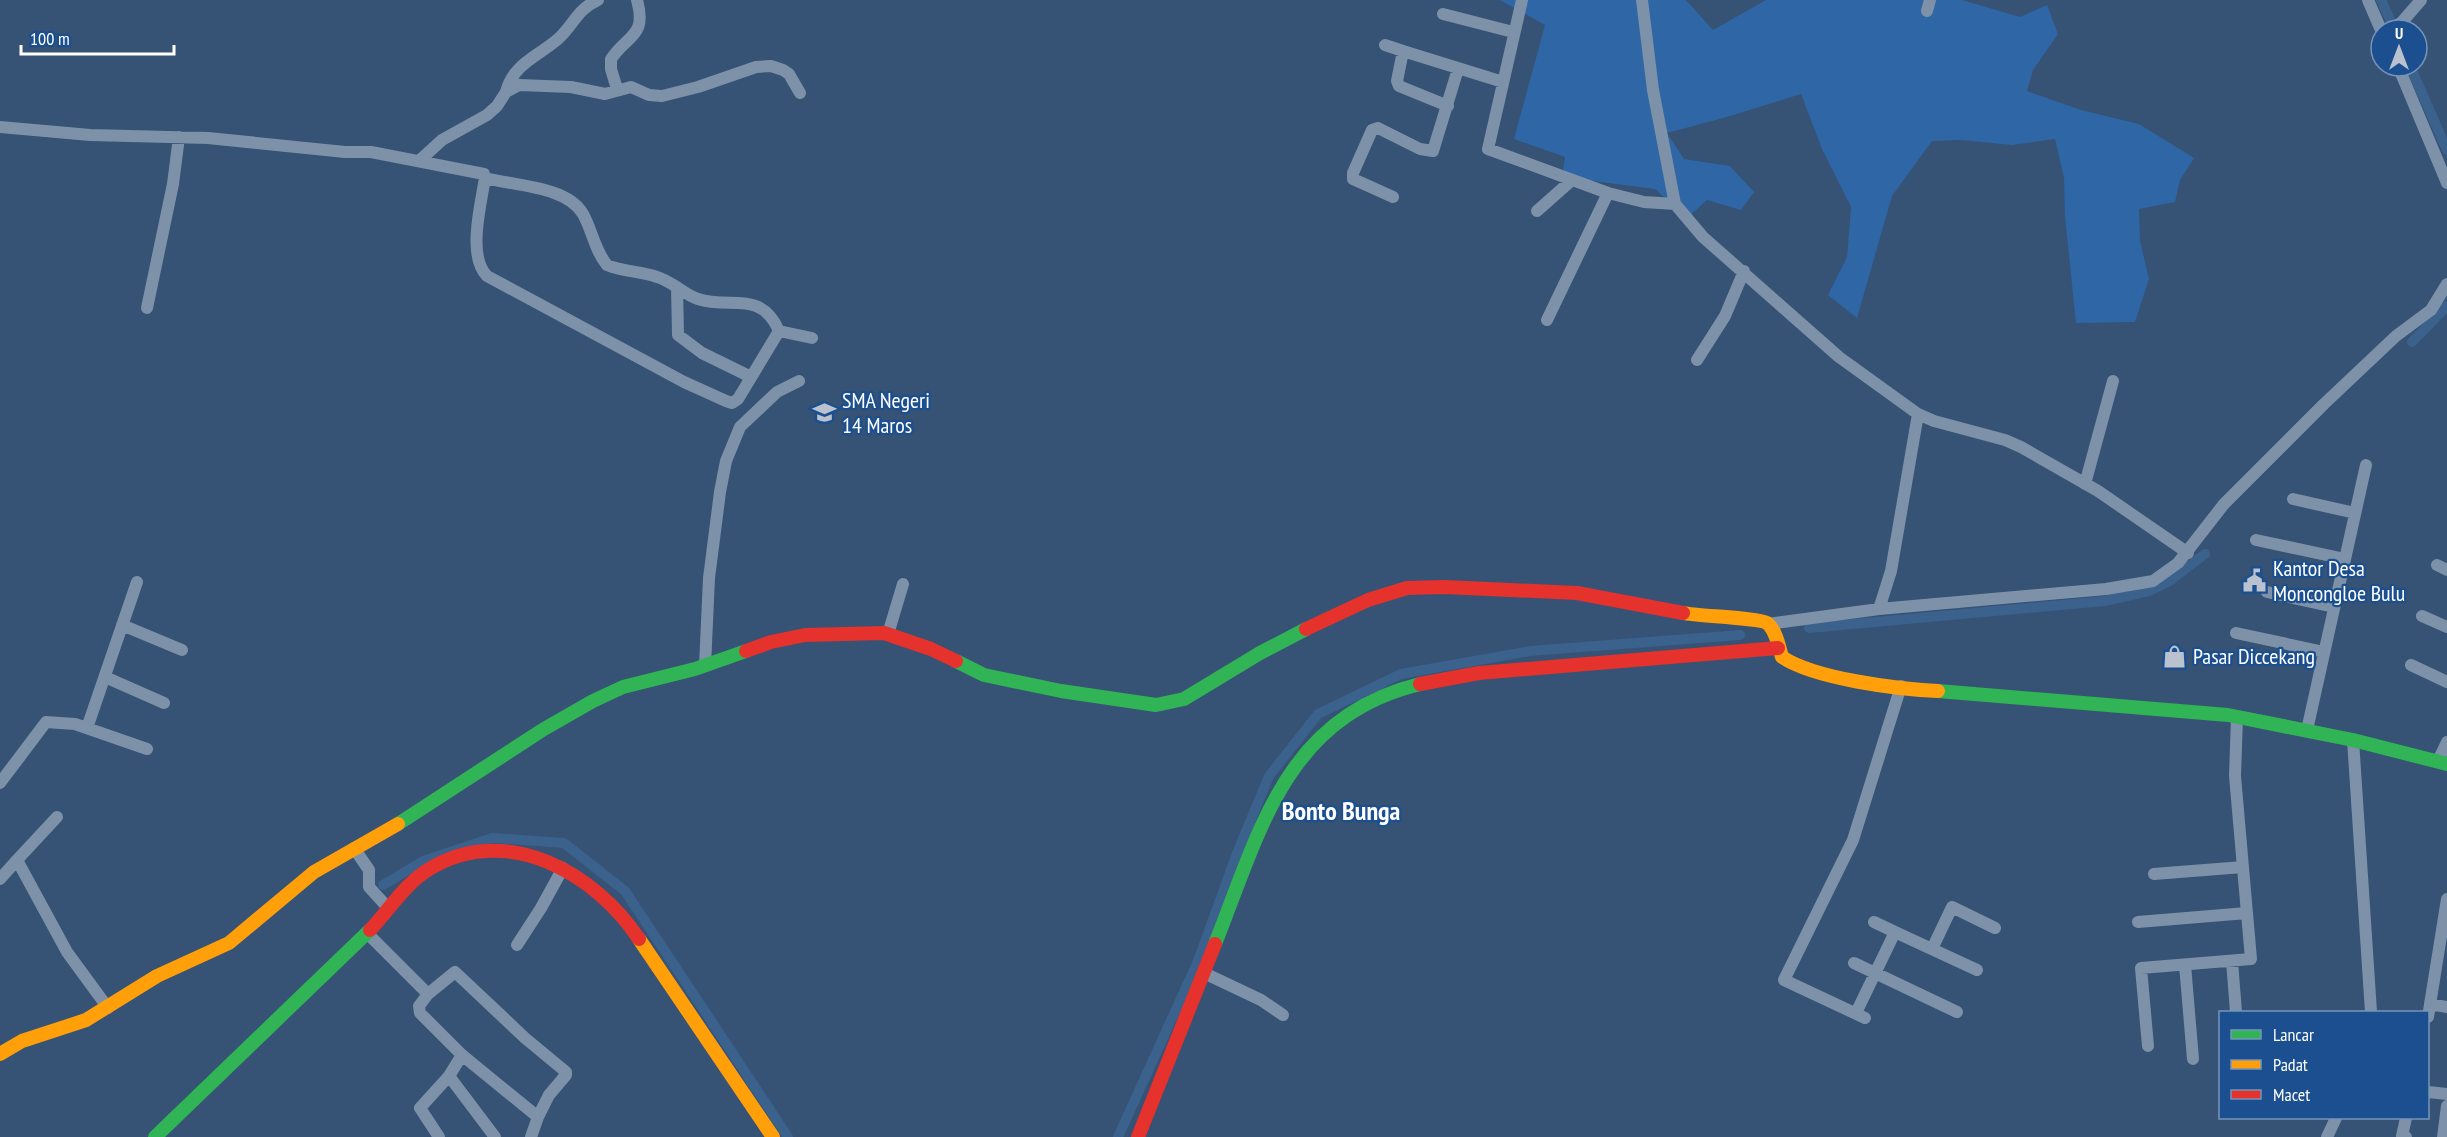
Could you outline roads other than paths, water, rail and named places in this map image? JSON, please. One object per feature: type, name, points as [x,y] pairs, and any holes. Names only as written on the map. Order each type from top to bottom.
[{"type":"main road","points":[[0,1054],[22,1041],[86,1020],[157,976],[234,939],[314,872],[428,806],[544,729],[602,696],[623,687],[705,666],[796,636],[833,633],[888,634],[931,649],[984,675],[1148,705],[1184,699],[1260,653],[1309,628],[1368,600],[1407,588],[1444,587],[1577,593],[1705,617],[1757,619],[1768,624],[1777,640],[1782,657],[1803,669],[1847,679],[1934,691],[2237,717],[2353,740],[2442,763]]},
{"type":"main road","points":[[1138,1137],[1268,811],[1280,786],[1315,740],[1332,724],[1350,712],[1382,697],[1430,680],[1673,655],[1778,648]]},
{"type":"main road","points":[[154,1137],[367,933],[385,904],[414,880],[448,860],[473,852],[507,851],[563,868],[599,891],[625,918],[773,1137]]},
{"type":"street","points":[[419,161],[442,140],[487,115],[497,106],[506,92],[509,81],[519,67],[559,38],[580,10],[598,0]]},
{"type":"street","points":[[617,89],[611,69],[611,59],[631,38],[640,24],[641,15],[637,0]]},
{"type":"street","points":[[1522,0],[1488,149],[1608,193],[1644,202],[1675,204]]},
{"type":"street","points":[[1642,0],[1653,90],[1675,204],[1703,237],[1839,357],[1918,414],[1934,421],[2012,443],[2085,484],[2147,523],[2188,553]]},
{"type":"street","points":[[2368,0],[2376,18]]},
{"type":"street","points":[[2403,18],[2421,0]]},
{"type":"street","points":[[1443,14],[1513,32]]},
{"type":"street","points":[[1385,45],[1503,82]]},
{"type":"street","points":[[1403,51],[1398,86],[1448,106]]},
{"type":"street","points":[[506,92],[527,83],[571,87],[605,94],[631,87],[649,95],[662,96],[698,87],[756,67],[771,66],[789,74],[800,93]]},
{"type":"street","points":[[1393,197],[1353,179],[1372,130],[1378,128],[1420,149],[1431,152],[1434,150],[1458,69]]},
{"type":"street","points":[[2403,78],[2447,183]]},
{"type":"street","points":[[0,127],[90,135],[179,137],[282,144],[345,152],[371,152],[484,174],[476,237],[481,266],[487,276],[684,382],[732,403],[738,399],[779,331]]},
{"type":"street","points":[[147,308],[173,184],[179,137]]},
{"type":"street","points":[[485,178],[566,197],[583,215],[607,265],[659,277],[699,299],[742,303],[767,311],[779,331],[812,338]]},
{"type":"street","points":[[1537,211],[1572,180]]},
{"type":"street","points":[[1547,320],[1608,193]]},
{"type":"street","points":[[1697,360],[1725,316],[1744,271]]},
{"type":"street","points":[[1768,624],[1879,609],[2144,584],[2172,569],[2188,553],[2224,504],[2396,336],[2431,310],[2447,284]]},
{"type":"street","points":[[677,287],[678,335],[702,352],[751,377]]},
{"type":"street","points":[[705,666],[709,578],[726,461],[740,427],[780,390],[799,381]]},
{"type":"street","points":[[2085,484],[2113,381]]},
{"type":"street","points":[[1879,609],[1891,571],[1918,414]]},
{"type":"street","points":[[2307,730],[2366,465]]},
{"type":"street","points":[[2293,499],[2355,513]]},
{"type":"street","points":[[2256,540],[2345,560]]},
{"type":"street","points":[[87,728],[137,582]]},
{"type":"street","points":[[888,634],[903,584]]},
{"type":"street","points":[[2267,592],[2334,607]]},
{"type":"street","points":[[2422,616],[2447,627]]},
{"type":"street","points":[[122,625],[182,650]]},
{"type":"street","points":[[2236,633],[2324,652]]},
{"type":"street","points":[[2411,665],[2447,682]]},
{"type":"street","points":[[105,677],[164,703]]},
{"type":"street","points":[[1895,932],[1875,973],[1860,1016],[1784,980],[1853,840],[1901,686]]},
{"type":"street","points":[[2148,1046],[2141,968],[2251,959],[2235,776],[2237,717]]},
{"type":"street","points":[[0,783],[46,722],[75,724],[147,749]]},
{"type":"street","points":[[2353,740],[2372,1011]]},
{"type":"street","points":[[2442,763],[2447,742]]},
{"type":"street","points":[[0,879],[57,817]]},
{"type":"street","points":[[354,848],[369,870],[370,890],[385,904]]},
{"type":"street","points":[[17,860],[67,952],[108,1008]]},
{"type":"street","points":[[2154,874],[2243,867]]},
{"type":"street","points":[[517,945],[563,868]]},
{"type":"street","points":[[2428,1011],[2447,899]]},
{"type":"street","points":[[1932,949],[1952,907],[1995,927]]},
{"type":"street","points":[[2138,922],[2247,913]]},
{"type":"street","points":[[1874,922],[1977,970]]},
{"type":"street","points":[[367,933],[428,994]]},
{"type":"street","points":[[2232,961],[2236,1011]]},
{"type":"street","points":[[1854,963],[1957,1012]]},
{"type":"street","points":[[2185,965],[2193,1059]]},
{"type":"street","points":[[531,1137],[549,1095],[566,1072],[525,1038],[454,971],[428,994],[420,1004],[419,1012],[462,1055],[538,1117]]},
{"type":"street","points":[[1204,973],[1261,1000],[1283,1015]]},
{"type":"street","points":[[2430,1004],[2447,1008]]},
{"type":"street","points":[[439,1137],[420,1108],[449,1076],[462,1055]]},
{"type":"street","points":[[449,1076],[495,1137]]},
{"type":"street","points":[[2429,1092],[2447,1094]]},
{"type":"street","points":[[2443,1137],[2447,1106]]},
{"type":"street","points":[[2327,1137],[2336,1119]]},
{"type":"street","points":[[2403,1137],[2406,1119]]},
{"type":"waterway","points":[[2381,0],[2389,18]]},
{"type":"waterway","points":[[2415,78],[2447,150]]},
{"type":"waterway","points":[[2412,342],[2447,306]]},
{"type":"waterway","points":[[1809,628],[2105,601],[2149,591],[2168,582],[2205,554]]},
{"type":"waterway","points":[[1118,1137],[1198,961],[1236,856],[1269,776],[1318,714],[1401,674],[1530,651],[1740,635]]},
{"type":"waterway","points":[[383,885],[423,861],[492,838],[564,843],[625,891],[788,1137]]},
{"type":"place","name":"SMA Negeri 14 Maros","points":[[824,413]]},
{"type":"place","name":"Kantor Desa Moncongloe Bulu","points":[[2255,581]]},
{"type":"place","name":"Pasar Diccekang","points":[[2175,656]]},
{"type":"district","name":"Bonto Bunga","points":[[1341,810]]}]
